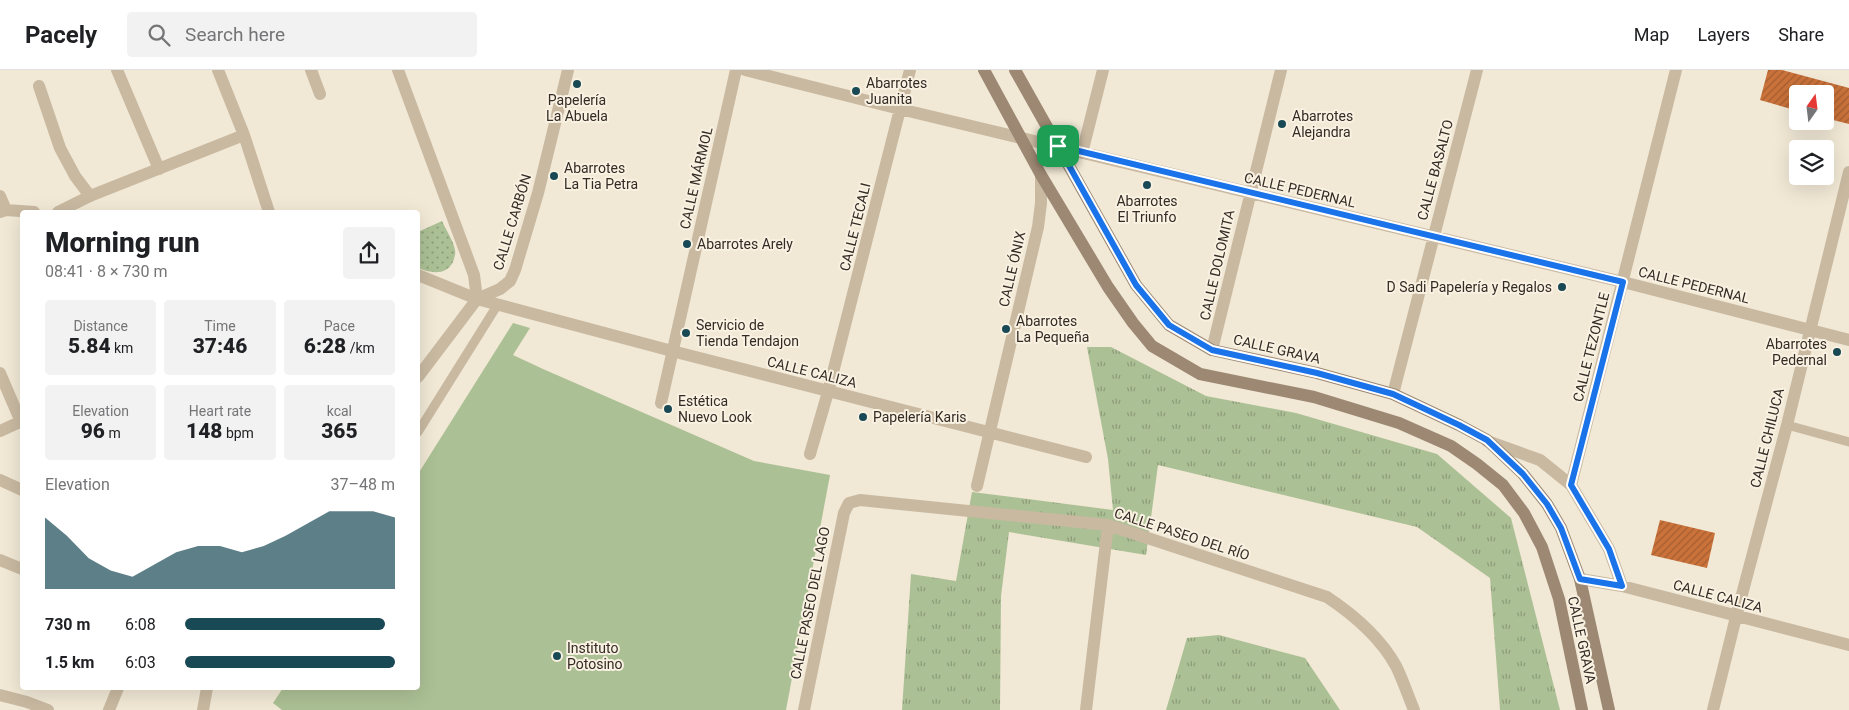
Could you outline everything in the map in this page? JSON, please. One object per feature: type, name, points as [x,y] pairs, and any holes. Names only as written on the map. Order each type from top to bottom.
[{"type":"main road","name":"CALLE GRAVA","points":[[984,70],[1041,175],[1108,287],[1152,346],[1200,374],[1314,397],[1399,423],[1451,446],[1477,464],[1503,486],[1524,513],[1542,547],[1559,599],[1582,710]]},
{"type":"main road","name":"CALLE GRAVA","points":[[1015,70],[1136,285],[1169,325],[1212,350],[1317,373],[1393,394],[1487,440],[1523,474],[1547,504],[1561,528],[1580,579],[1609,710]]},
{"type":"street","points":[[117,70],[159,169]]},
{"type":"street","points":[[218,70],[244,136],[268,210]]},
{"type":"street","points":[[312,70],[320,94]]},
{"type":"street","points":[[398,70],[470,262],[477,299]]},
{"type":"street","name":"CALLE CARBÓN","points":[[420,368],[477,299],[500,289],[510,281],[538,193],[568,70]]},
{"type":"street","name":"CALLE MÁRMOL","points":[[661,403],[736,70]]},
{"type":"street","name":"CALLE PEDERNAL","points":[[744,70],[900,110],[1021,137],[1623,282],[1849,340]]},
{"type":"street","name":"CALLE TECALI","points":[[810,454],[828,392],[910,70]]},
{"type":"street","points":[[1082,153],[1103,70]]},
{"type":"street","name":"CALLE DOLOMITA","points":[[1212,350],[1249,193],[1281,70]]},
{"type":"street","name":"CALLE BASALTO","points":[[1393,394],[1477,70]]},
{"type":"street","name":"CALLE TEZONTLE","points":[[1571,485],[1676,70]]},
{"type":"street","points":[[39,86],[60,148],[75,176],[90,196]]},
{"type":"street","points":[[62,210],[90,196],[244,136]]},
{"type":"street","name":"CALLE CHILUCA","points":[[1713,710],[1787,425],[1849,172]]},
{"type":"street","name":"CALLE ÓNIX","points":[[977,486],[1038,227],[1041,203],[1041,175]]},
{"type":"street","points":[[0,196],[3,211],[20,212]]},
{"type":"street","name":"CALLE CALIZA","points":[[420,276],[477,299],[828,392],[1086,457]]},
{"type":"street","points":[[0,373],[20,418]]},
{"type":"street","points":[[0,431],[20,423]]},
{"type":"street","points":[[1487,440],[1540,460],[1571,485],[1609,549],[1622,586]]},
{"type":"street","points":[[0,480],[20,489]]},
{"type":"street","name":"CALLE PASEO DEL RÍO","points":[[849,503],[860,500],[1108,525],[1327,596],[1354,616],[1375,637],[1396,666],[1414,710]]},
{"type":"street","name":"CALLE PASEO DEL LAGO","points":[[804,710],[844,513],[849,503]]},
{"type":"street","points":[[1086,710],[1108,525]]},
{"type":"street","points":[[0,560],[20,568]]},
{"type":"street","name":"CALLE CALIZA","points":[[1580,579],[1622,586],[1849,645]]},
{"type":"street","points":[[109,710],[117,690]]},
{"type":"street","points":[[203,710],[207,690]]},
{"type":"street","points":[[0,696],[26,706],[48,710]]},
{"type":"lane","points":[[420,429],[498,304]]},
{"type":"lane","points":[[1787,425],[1849,442]]},
{"type":"green space","points":[[442,221],[454,246],[455,253],[453,262],[446,270],[433,272],[420,269],[420,231]]},
{"type":"green space","points":[[513,323],[530,328],[513,355],[754,461],[830,475],[786,710],[282,710],[273,703],[282,690],[420,690],[420,471]]},
{"type":"green space","points":[[1087,347],[1111,347],[1206,396],[1296,413],[1437,454],[1511,518],[1560,710],[1500,710],[1490,578],[1417,527],[1158,465],[1146,555],[1009,532],[1001,596],[1000,710],[902,710],[911,574],[956,581],[972,492],[1113,510],[1108,459]]},
{"type":"green space","points":[[1219,635],[1305,658],[1340,710],[1166,710],[1187,638]]},
{"type":"building","points":[[1768,70],[1782,70],[1849,88],[1849,124],[1834,120],[1834,85],[1789,85],[1789,108],[1760,100]]},
{"type":"building","points":[[1660,520],[1715,533],[1707,568],[1651,555]]},
{"type":"place","name":"Papelería La Abuela","points":[[577,84]]},
{"type":"place","name":"Abarrotes Juanita","points":[[856,91]]},
{"type":"place","name":"Abarrotes Alejandra","points":[[1282,124]]},
{"type":"place","name":"Abarrotes La Tia Petra","points":[[554,176]]},
{"type":"place","name":"Abarrotes El Triunfo","points":[[1147,185]]},
{"type":"place","name":"Abarrotes Arely","points":[[687,244]]},
{"type":"place","name":"D Sadi Papelería y Regalos","points":[[1562,287]]},
{"type":"place","name":"Abarrotes La Pequeña","points":[[1006,329]]},
{"type":"place","name":"Servicio de Tienda Tendajon","points":[[686,333]]},
{"type":"place","name":"Abarrotes Pedernal","points":[[1837,352]]},
{"type":"place","name":"Estética Nuevo Look","points":[[668,409]]},
{"type":"place","name":"Papelería Karis","points":[[863,417]]},
{"type":"place","name":"Instituto Potosino","points":[[557,656]]},
{"type":"route","points":[[1058,146],[1623,282],[1571,485],[1609,549],[1622,586],[1580,579],[1561,528],[1547,504],[1523,474],[1487,440],[1393,394],[1317,373],[1212,350],[1169,325],[1136,285],[1058,146]]}]
